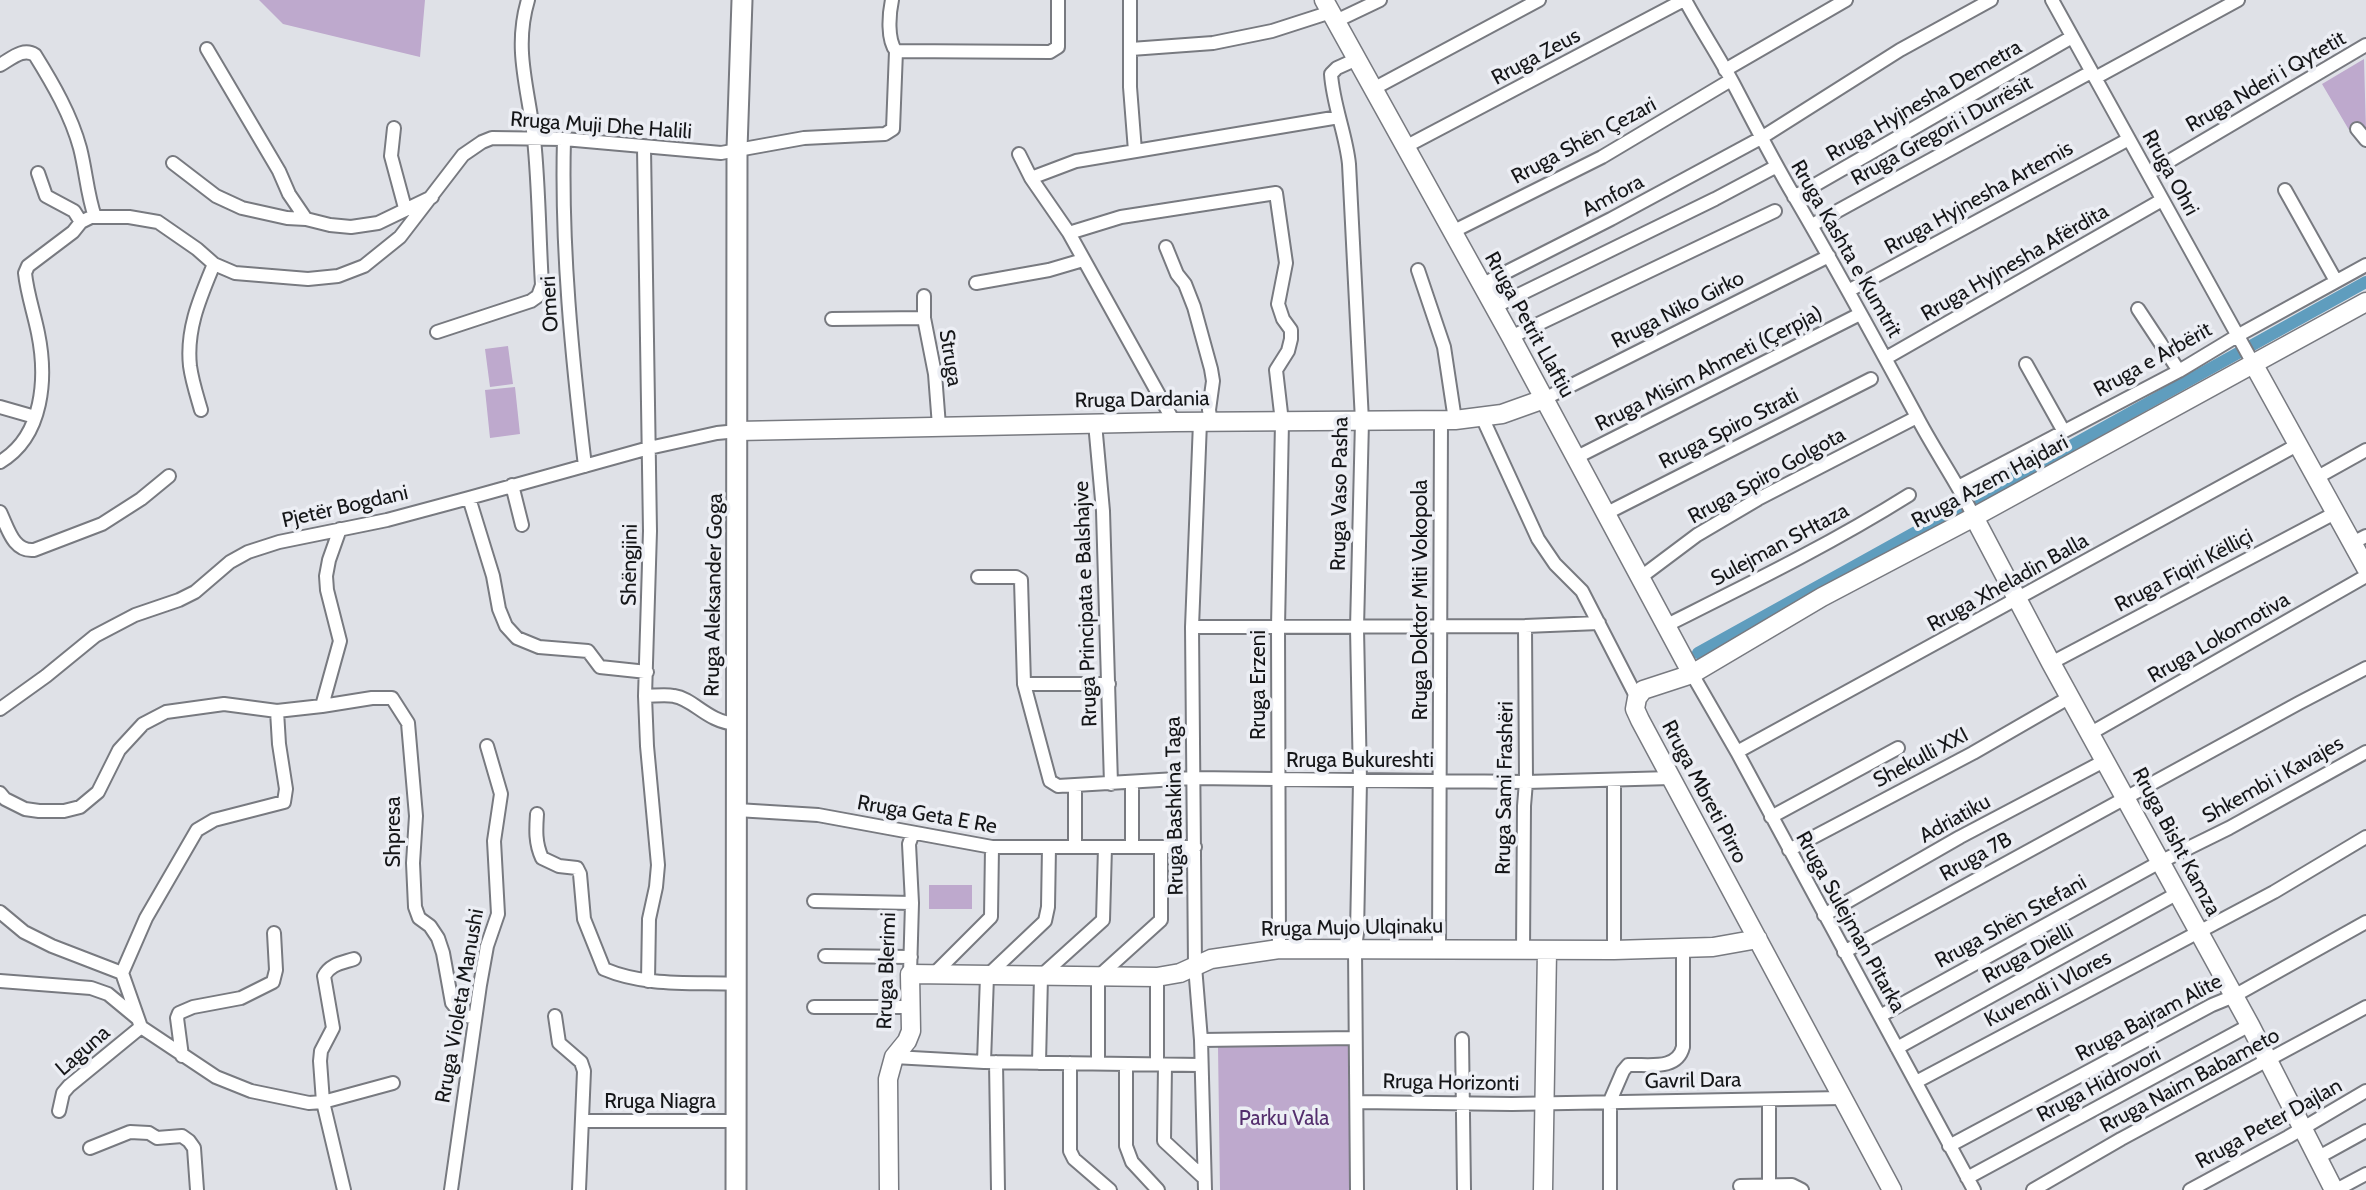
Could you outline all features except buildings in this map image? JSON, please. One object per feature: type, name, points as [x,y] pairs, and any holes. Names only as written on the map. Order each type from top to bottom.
[{"type":"main road","name":"Rruga Aleksander Goga","points":[[736,1190],[737,149],[742,0]]},
{"type":"street","points":[[437,332],[531,301],[538,296],[542,285],[534,139],[521,52],[522,21],[528,0]]},
{"type":"street","points":[[892,0],[891,38],[896,51],[1050,52],[1058,47],[1058,0]]},
{"type":"street","points":[[1130,0],[1130,87],[1135,151]]},
{"type":"street","points":[[1131,49],[1213,43],[1272,31],[1330,11],[1380,0]]},
{"type":"street","points":[[1373,89],[1539,0]]},
{"type":"street","name":"Rruga Kashta e Kumtrit","points":[[1684,0],[1972,514]]},
{"type":"street","name":"Rruga Zeus","points":[[1405,147],[1684,0]]},
{"type":"street","name":"Rruga Shën Çezari","points":[[1452,232],[1602,157],[1846,0]]},
{"type":"street","name":"Amfora","points":[[1481,285],[1761,138],[1900,50],[1991,0]]},
{"type":"street","name":"Rruga Gregori i Durrësit","points":[[1812,225],[2238,0]]},
{"type":"street","name":"Rruga Ohri","points":[[2057,2],[2072,37],[2252,363]]},
{"type":"street","name":"Rruga Petrit Llaftiu","points":[[1330,11],[1511,337],[1692,674]]},
{"type":"street","name":"Rruga Hyjnesha Demetra","points":[[1794,197],[2072,37]]},
{"type":"street","name":"Rruga Nderi i Qytetit","points":[[2148,173],[2366,45]]},
{"type":"street","points":[[207,48],[274,161],[289,194],[306,219]]},
{"type":"street","points":[[0,65],[21,52],[29,51],[41,64],[69,116],[80,146],[88,197],[95,217]]},
{"type":"street","name":"Rruga Muji Dhe Halili","points":[[0,462],[17,448],[32,428],[41,387],[42,361],[38,331],[25,273],[28,266],[73,232],[81,222],[95,217],[129,217],[158,222],[214,264],[235,273],[309,279],[338,275],[363,266],[400,237],[463,155],[492,138],[564,139],[720,153],[804,138],[884,134],[893,129],[895,117],[896,51]]},
{"type":"street","name":"Rruga Vaso Pasha","points":[[1357,60],[1338,68],[1331,75],[1347,142],[1349,164],[1362,421],[1357,628],[1360,781],[1355,948],[1357,1190]]},
{"type":"street","points":[[1031,178],[1076,161],[1339,117]]},
{"type":"street","points":[[394,128],[391,156],[405,208]]},
{"type":"street","points":[[2357,129],[2366,140]]},
{"type":"street","name":"Omeri","points":[[564,139],[567,285],[585,466]]},
{"type":"street","name":"Rruga Hyjnesha Artemis","points":[[1849,291],[2129,139]]},
{"type":"street","name":"Shëngjini","points":[[644,148],[649,447],[645,695],[646,746],[658,865],[649,919],[648,981]]},
{"type":"street","points":[[1019,154],[1031,178],[1069,233],[1174,422]]},
{"type":"street","points":[[173,163],[216,197],[243,208],[351,228],[378,223],[432,197]]},
{"type":"street","points":[[1493,307],[1777,166]]},
{"type":"street","points":[[38,173],[46,196],[74,211],[81,222]]},
{"type":"street","points":[[2285,191],[2336,281]]},
{"type":"street","name":"Rruga Erzeni","points":[[1069,233],[1121,217],[1276,193],[1286,263],[1278,304],[1283,319],[1291,330],[1288,351],[1276,370],[1282,422],[1278,627],[1279,949]]},
{"type":"street","name":"Rruga Hyjnesha Afërdita","points":[[1886,358],[2162,200]]},
{"type":"street","points":[[1511,337],[1774,211]]},
{"type":"street","name":"Rruga Bashkina Taga","points":[[1166,247],[1194,307],[1213,381],[1205,422],[1192,627],[1195,966],[1201,1040],[1205,1184]]},
{"type":"street","name":"Rruga Niko Girko","points":[[1544,399],[1829,256]]},
{"type":"street","points":[[975,283],[1049,270],[1083,260]]},
{"type":"street","points":[[201,410],[190,367],[190,334],[195,307],[214,264]]},
{"type":"street","name":"Rruga e Arbërit","points":[[1960,490],[2063,430],[2239,339],[2366,265]]},
{"type":"street","points":[[1418,270],[1444,347],[1448,420]]},
{"type":"street","name":"Struga","points":[[924,296],[924,318],[934,374],[939,426]]},
{"type":"street","name":"Rruga Azem Hajdari","points":[[1637,698],[1643,690],[1692,674],[1822,597],[1972,514],[2366,302]]},
{"type":"street","points":[[2138,309],[2179,371]]},
{"type":"street","name":"Rruga Misim Ahmeti (Çerpja)","points":[[1576,457],[1860,314]]},
{"type":"street","points":[[832,319],[924,318]]},
{"type":"street","points":[[2252,363],[2335,513],[2359,539],[2366,568]]},
{"type":"street","points":[[2026,364],[2063,430]]},
{"type":"street","name":"Rruga Spiro Strati","points":[[1605,514],[1871,379]]},
{"type":"street","name":"Rruga Dardania","points":[[738,431],[1095,423],[1448,420],[1502,414],[1544,399]]},
{"type":"street","points":[[0,407],[36,417]]},
{"type":"street","name":"Rruga Mbreti Pirro","points":[[1482,417],[1538,538],[1555,564],[1581,591],[1599,623],[1637,698],[1635,709],[1892,1190]]},
{"type":"street","name":"Rruga Spiro Golgota","points":[[1641,577],[1697,536],[1758,499],[1917,417]]},
{"type":"street","name":"Rruga Doktor Miti Vokopola","points":[[1439,948],[1439,625],[1448,420]]},
{"type":"street","name":"Rruga Principata e Balshajve","points":[[1095,423],[1104,524],[1111,784]]},
{"type":"street","name":"Pjetër Bogdani","points":[[0,709],[95,636],[135,615],[180,600],[195,592],[230,562],[248,552],[279,542],[387,520],[649,447],[738,431]]},
{"type":"street","name":"Rruga Xheladin Balla","points":[[1737,752],[2297,445]]},
{"type":"street","points":[[2316,478],[2366,450]]},
{"type":"street","points":[[0,512],[17,547],[24,551],[34,550],[102,524],[141,499],[169,476]]},
{"type":"street","points":[[512,485],[522,526]]},
{"type":"street","name":"Sulejman SHtaza","points":[[1667,625],[1802,557],[1909,495]]},
{"type":"street","points":[[469,498],[493,576],[499,609],[506,626],[517,638],[539,647],[588,650],[600,667],[647,672]]},
{"type":"street","name":"Rruga Fiqiri Këlliçi","points":[[2051,663],[2335,513]]},
{"type":"street","name":"Rruga Bisht Kamza","points":[[1972,514],[2234,996],[2335,1190]]},
{"type":"street","points":[[0,793],[5,799],[32,810],[64,811],[80,807],[98,792],[118,750],[143,724],[166,712],[224,704],[277,711],[322,706],[340,641],[326,576],[340,529]]},
{"type":"street","name":"Rruga Lokomotiva","points":[[2091,733],[2366,576]]},
{"type":"street","points":[[978,577],[1016,577],[1021,580],[1024,684],[1109,684]]},
{"type":"street","points":[[1192,627],[1357,628],[1599,623]]},
{"type":"street","name":"Rruga Sami Frashëri","points":[[1523,951],[1525,626]]},
{"type":"street","name":"Rruga 7B","points":[[1844,952],[2126,796],[2366,668]]},
{"type":"street","name":"Rruga Sulejman Pitarka","points":[[1692,674],[1974,1190]]},
{"type":"street","name":"Rruga Bukureshti","points":[[1024,684],[1050,780],[1058,786],[1193,778],[1526,782],[1671,778]]},
{"type":"street","points":[[645,695],[676,696],[705,715],[724,723],[736,724]]},
{"type":"street","name":"Shekulli XXI","points":[[1789,850],[1973,753],[2070,697]]},
{"type":"street","name":"Shpresa","points":[[322,706],[392,698],[408,723],[416,816],[413,863],[415,907],[419,918],[430,926],[441,946],[456,1011],[475,1018]]},
{"type":"street","points":[[139,1023],[122,972],[146,918],[197,830],[214,820],[284,803],[286,789],[277,711]]},
{"type":"street","name":"Rruga Violeta Manushi","points":[[451,1190],[487,946],[498,915],[494,841],[501,794],[487,746]]},
{"type":"street","points":[[1771,817],[1898,748]]},
{"type":"street","name":"Shkembi i Kavajes","points":[[2160,862],[2229,828],[2366,752]]},
{"type":"street","name":"Adriatiku","points":[[1824,915],[1960,837],[2105,760]]},
{"type":"street","points":[[1614,781],[1614,950]]},
{"type":"street","points":[[1132,782],[1132,847]]},
{"type":"street","points":[[1075,786],[1075,847]]},
{"type":"street","name":"Rruga Geta E Re","points":[[737,810],[818,815],[992,847],[1195,847]]},
{"type":"street","points":[[537,814],[536,834],[542,858],[559,866],[577,867],[584,919],[604,969],[618,975],[648,981],[738,984]]},
{"type":"street","name":"Rruga Blerimi","points":[[889,1190],[888,1079],[894,1057],[907,1041],[911,1031],[912,904],[909,844],[914,833]]},
{"type":"street","name":"Kuvendi i Vlores","points":[[1916,1082],[2274,892],[2366,837]]},
{"type":"street","points":[[934,975],[991,917],[992,847]]},
{"type":"street","points":[[998,1190],[987,976],[1045,921],[1048,907],[1049,847]]},
{"type":"street","points":[[1039,1063],[1041,976],[1103,920],[1105,847]]},
{"type":"street","points":[[1098,1064],[1098,977],[1161,920],[1161,847]]},
{"type":"street","name":"Rruga Shën Stefani","points":[[1880,1016],[2160,862]]},
{"type":"street","name":"Rruga Dielli","points":[[1897,1048],[2178,893]]},
{"type":"street","points":[[814,901],[912,904]]},
{"type":"street","points":[[0,912],[33,937],[122,972]]},
{"type":"street","name":"Rruga Bajram Alite","points":[[1949,1146],[2212,1005],[2234,996],[2366,922]]},
{"type":"street","points":[[182,1056],[177,1018],[179,1013],[193,1007],[241,998],[272,982],[276,970],[274,933]]},
{"type":"street","name":"Rruga Mujo Ulqinaku","points":[[910,966],[934,975],[1157,977],[1180,973],[1211,959],[1279,949],[1614,950],[1713,947],[1758,939]]},
{"type":"street","points":[[1609,1190],[1610,1101],[1623,1071],[1628,1065],[1667,1064],[1681,1055],[1683,948]]},
{"type":"street","points":[[1543,1190],[1547,951]]},
{"type":"street","points":[[825,956],[910,966]]},
{"type":"street","points":[[344,1190],[324,1102],[320,1061],[321,1051],[333,1028],[324,976],[334,965],[354,958]]},
{"type":"street","points":[[1157,977],[1164,1142],[1205,1184]]},
{"type":"street","points":[[0,981],[91,988],[108,994],[139,1023],[182,1056],[216,1077],[251,1091],[309,1103],[324,1102],[393,1083]]},
{"type":"street","points":[[814,1007],[911,1007]]},
{"type":"street","name":"Rruga Naim Babameto","points":[[2033,1190],[2121,1139],[2366,1007]]},
{"type":"street","points":[[555,1016],[559,1043],[581,1062],[584,1071],[579,1190]]},
{"type":"street","name":"Laguna","points":[[59,1111],[63,1093],[69,1086],[139,1023]]},
{"type":"street","name":"Rruga Hidrovori","points":[[1967,1178],[2249,1025]]},
{"type":"street","points":[[1201,1040],[1355,1038]]},
{"type":"street","points":[[1462,1039],[1464,1190]]},
{"type":"street","points":[[894,1057],[990,1062],[1201,1065]]},
{"type":"street","points":[[1070,1063],[1070,1151],[1074,1159],[1110,1190]]},
{"type":"street","points":[[1126,1064],[1126,1146],[1132,1162],[1158,1190]]},
{"type":"street","name":"Rruga Peter Dajlan","points":[[2190,1190],[2366,1091]]},
{"type":"street","name":"Gavril Dara","points":[[1544,1103],[1842,1098]]},
{"type":"street","points":[[1769,1100],[1769,1184]]},
{"type":"street","name":"Rruga Horizonti","points":[[1358,1102],[1544,1103]]},
{"type":"street","name":"Rruga Niagra","points":[[582,1121],[738,1121]]},
{"type":"street","points":[[2317,1158],[2366,1131]]},
{"type":"street","points":[[90,1148],[130,1132],[149,1133],[157,1138],[181,1136],[190,1141],[194,1148],[197,1190]]},
{"type":"street","points":[[2335,1190],[2366,1174]]},
{"type":"street","points":[[1740,1186],[1792,1185],[1802,1190]]},
{"type":"green space","points":[[259,0],[425,0],[420,57],[283,24]]},
{"type":"green space","points":[[2364,59],[2366,132],[2349,130],[2322,84]]},
{"type":"green space","points":[[508,346],[513,384],[490,387],[485,349]]},
{"type":"green space","points":[[515,387],[520,434],[490,438],[485,390]]},
{"type":"green space","points":[[929,885],[972,885],[972,909],[929,909]]},
{"type":"green space","name":"Parku Vala","points":[[1348,1046],[1350,1190],[1220,1190],[1218,1047]]},
{"type":"waterway","points":[[1698,653],[2366,282]]}]
